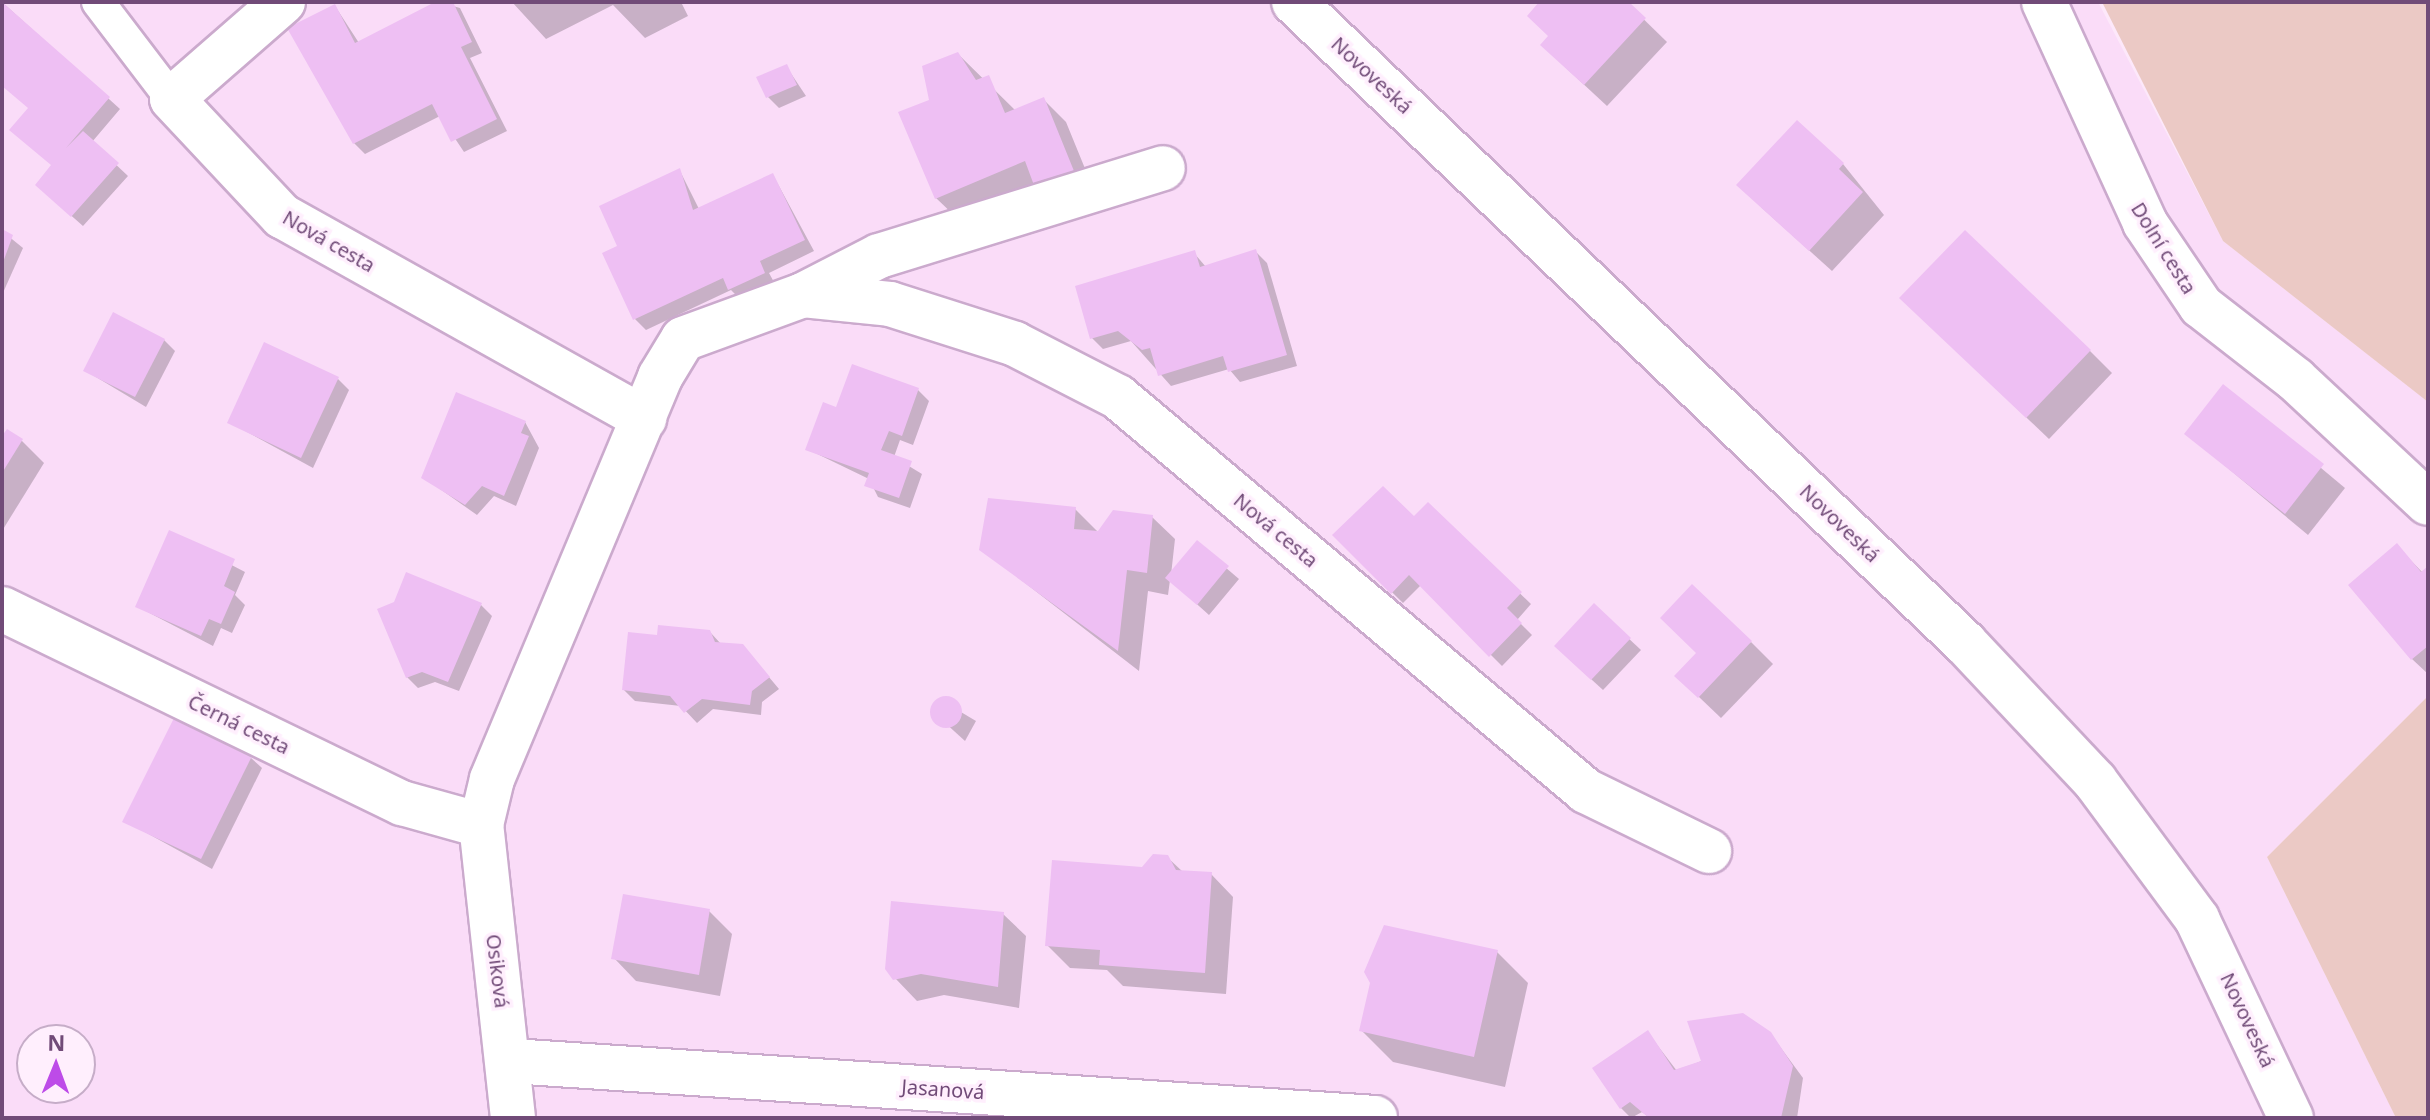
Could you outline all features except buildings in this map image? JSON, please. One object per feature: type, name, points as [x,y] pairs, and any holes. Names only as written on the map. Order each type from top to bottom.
[{"type":"street","points":[[172,99],[283,2]]},
{"type":"street","name":"Novoveská","points":[[1294,2],[1965,643],[2095,781],[2197,919],[2291,1118]]},
{"type":"street","name":"Dolní cesta","points":[[2044,2],[2145,223],[2201,306],[2296,380],[2428,503]]},
{"type":"street","name":"Nová cesta","points":[[172,99],[282,216],[644,418]]},
{"type":"street","name":"Nová cesta","points":[[481,825],[492,779],[644,418],[683,339],[803,295],[879,256],[1163,168]]},
{"type":"street","name":"Nová cesta","points":[[803,295],[890,304],[987,335],[1118,397],[1586,791],[1709,851]]},
{"type":"street","name":"Černá cesta","points":[[2,609],[402,803],[481,825]]},
{"type":"street","name":"Osiková","points":[[481,825],[511,1061],[513,1118]]},
{"type":"street","name":"Jasanová","points":[[511,1061],[1375,1118]]},
{"type":"lane","points":[[98,2],[172,99]]},
{"type":"shaded area","points":[[2,2],[2098,2],[2223,241],[2428,402],[2428,696],[2267,857],[2396,1118],[2,1118]]},
{"type":"shaded area","points":[[2102,2],[2428,2],[2428,402],[2223,241]]},
{"type":"shaded area","points":[[2428,696],[2428,1118],[2396,1118],[2267,857]]}]
